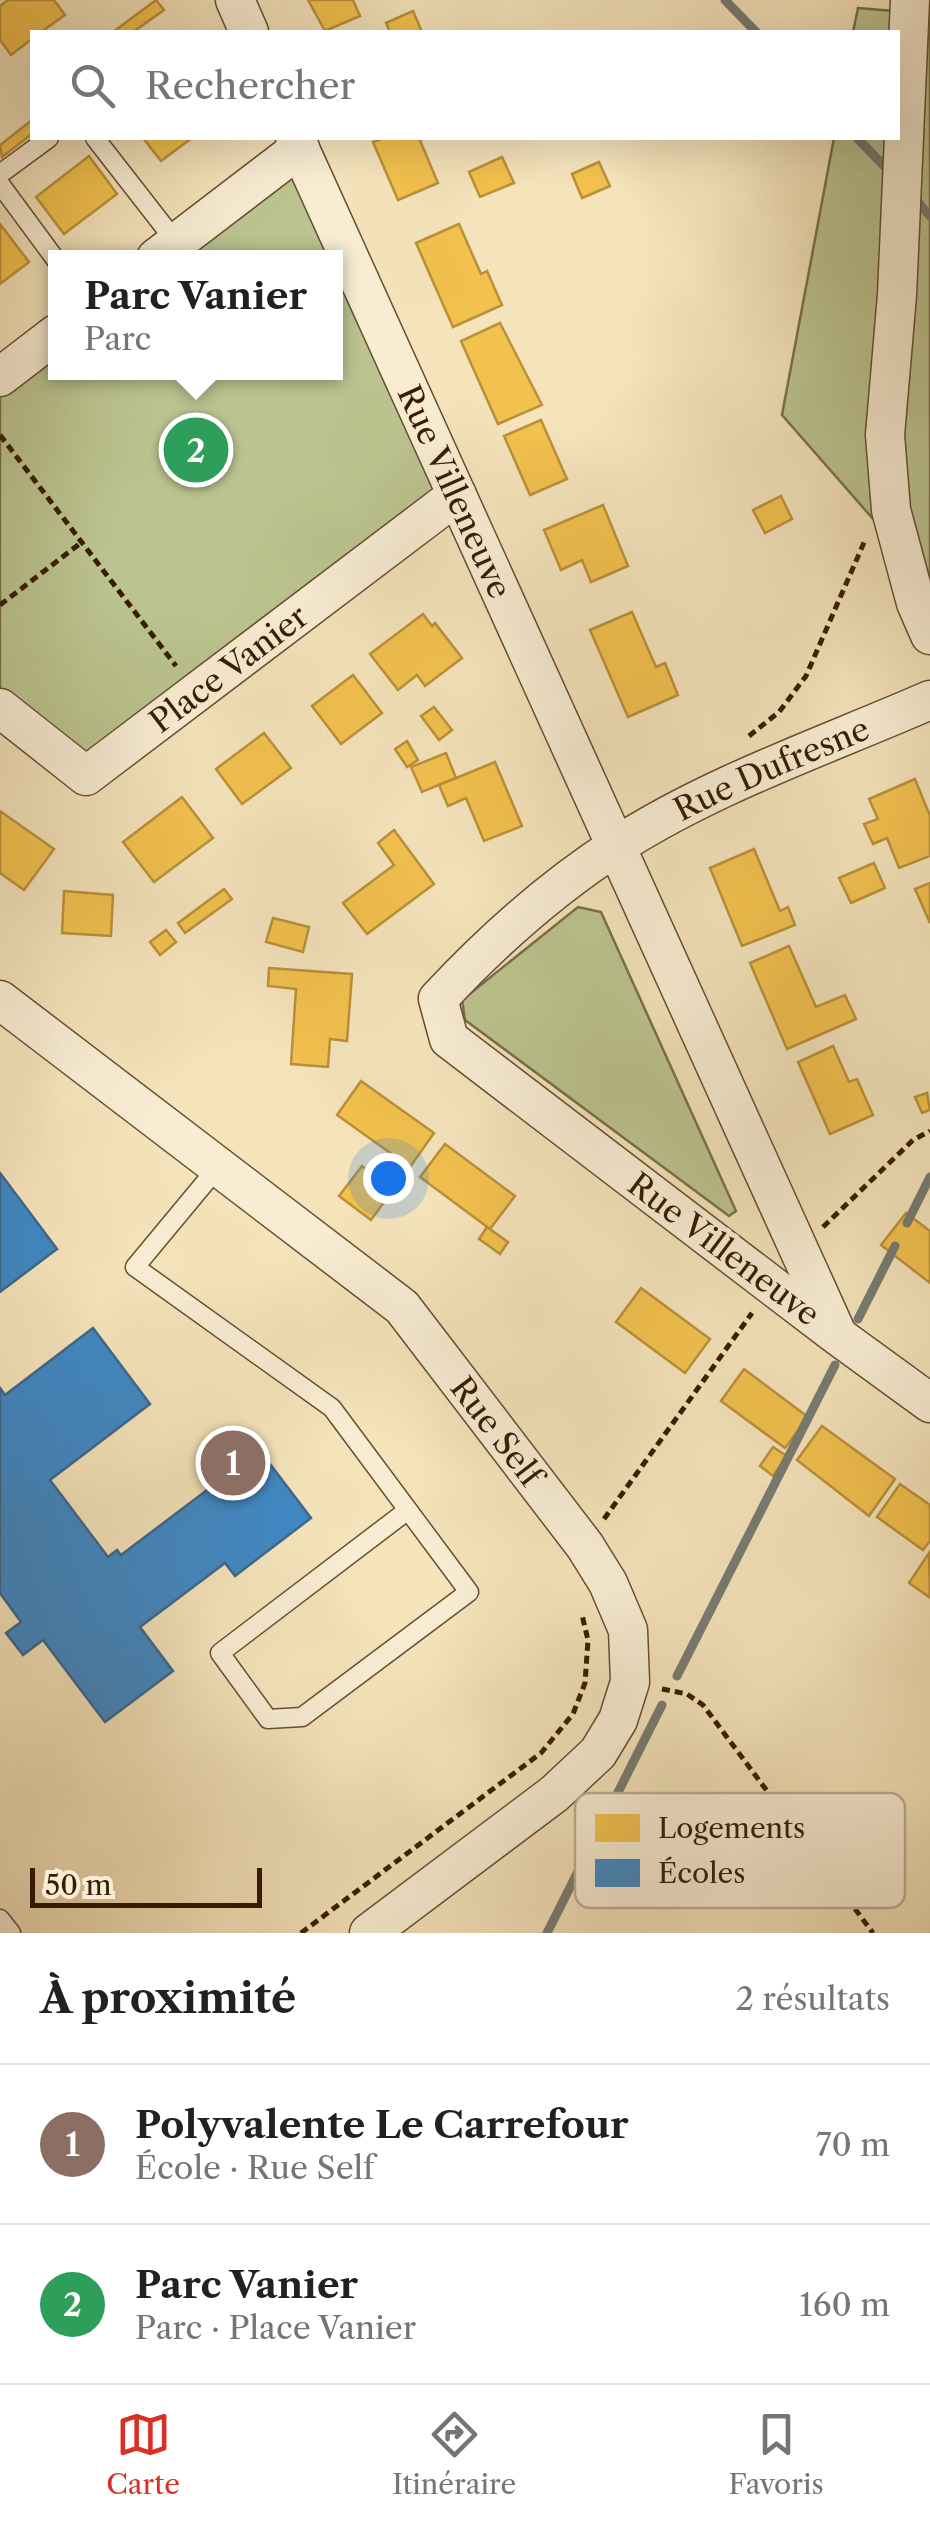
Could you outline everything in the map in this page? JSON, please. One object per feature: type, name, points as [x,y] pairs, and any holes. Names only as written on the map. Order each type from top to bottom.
[{"type":"street","points":[[234,0],[248,30]]},
{"type":"street","points":[[916,22],[905,121],[897,295],[885,435],[891,510],[916,603],[930,635]]},
{"type":"street","points":[[166,250],[298,143]]},
{"type":"street","name":"Rue Villeneuve","points":[[298,143],[838,1336]]},
{"type":"street","points":[[1,374],[48,340]]},
{"type":"street","name":"Place Vanier","points":[[0,708],[86,776],[457,495]]},
{"type":"street","name":"Rue Dufresne","points":[[618,846],[712,796],[930,700]]},
{"type":"street","name":"Rue Villeneuve","points":[[618,846],[479,955],[438,999],[450,1039],[930,1403]]},
{"type":"street","name":"Rue Self","points":[[0,1000],[402,1307],[585,1546],[628,1630],[630,1682],[618,1720],[598,1753],[554,1794],[369,1933]]},
{"type":"lane","points":[[0,174],[46,140]]},
{"type":"lane","points":[[95,140],[166,250]]},
{"type":"lane","points":[[0,184],[49,250]]},
{"type":"lane","points":[[218,1166],[135,1267],[332,1408],[408,1510],[469,1592],[302,1718],[268,1719],[220,1653],[408,1510]]},
{"type":"lane","points":[[0,1919],[11,1933]]},
{"type":"path","points":[[0,436],[196,692]]},
{"type":"path","points":[[739,745],[779,712],[806,676],[861,544],[891,510]]},
{"type":"path","points":[[0,605],[82,542]]},
{"type":"path","points":[[800,1254],[913,1140],[930,1131]]},
{"type":"path","points":[[585,1546],[772,1286]]},
{"type":"path","points":[[301,1933],[540,1753],[573,1714],[585,1683],[588,1640],[580,1605]]},
{"type":"path","points":[[630,1682],[686,1694],[703,1705],[769,1793]]},
{"type":"path","points":[[854,1908],[873,1933]]},
{"type":"green space","points":[[858,8],[930,14],[930,584],[782,415],[834,140],[900,140],[900,30],[853,30]]},
{"type":"green space","points":[[300,148],[457,495],[86,776],[0,708],[0,377],[48,340],[48,380],[343,380],[343,250],[165,250]]},
{"type":"green space","points":[[578,907],[601,912],[736,1211],[729,1216],[465,1020],[462,1000]]},
{"type":"building: Logements","points":[[8,0],[54,0],[65,15],[44,30],[30,30],[30,41],[11,55],[0,40],[0,6]]},
{"type":"building: Logements","points":[[156,0],[164,10],[136,30],[116,30]]},
{"type":"building: Logements","points":[[308,0],[353,0],[360,16],[324,30]]},
{"type":"building: Logements","points":[[413,11],[421,30],[389,30],[386,23]]},
{"type":"building: Logements","points":[[30,122],[30,136],[2,157],[0,145]]},
{"type":"building: Logements","points":[[145,140],[189,140],[161,161]]},
{"type":"building: Logements","points":[[420,140],[438,183],[398,200],[373,142]]},
{"type":"building: Logements","points":[[89,156],[117,194],[64,234],[36,197]]},
{"type":"building: Logements","points":[[502,157],[514,183],[480,197],[469,172]]},
{"type":"building: Logements","points":[[599,162],[610,186],[582,198],[572,174]]},
{"type":"building: Logements","points":[[0,224],[29,262],[0,284]]},
{"type":"building: Logements","points":[[459,224],[481,274],[487,271],[502,305],[453,327],[416,243]]},
{"type":"building: Logements","points":[[500,323],[542,405],[498,424],[461,341]]},
{"type":"building: Logements","points":[[541,420],[567,479],[530,495],[504,436]]},
{"type":"building: Logements","points":[[781,496],[792,519],[765,533],[753,510]]},
{"type":"building: Logements","points":[[603,505],[628,566],[591,582],[582,560],[561,570],[544,530]]},
{"type":"building: Logements","points":[[632,612],[656,667],[665,663],[678,695],[628,717],[590,630]]},
{"type":"building: Logements","points":[[423,614],[432,626],[435,623],[462,658],[425,686],[417,675],[398,690],[370,654]]},
{"type":"building: Logements","points":[[353,675],[382,713],[341,744],[312,706]]},
{"type":"building: Logements","points":[[434,707],[452,730],[439,740],[421,716]]},
{"type":"building: Logements","points":[[264,733],[291,768],[242,804],[216,769]]},
{"type":"building: Logements","points":[[407,741],[418,760],[407,767],[395,749]]},
{"type":"building: Logements","points":[[446,753],[456,778],[422,792],[411,767]]},
{"type":"building: Logements","points":[[495,762],[522,826],[484,841],[466,798],[448,806],[439,785]]},
{"type":"building: Logements","points":[[915,779],[930,816],[930,856],[899,868],[887,838],[873,844],[864,824],[878,819],[869,799]]},
{"type":"building: Logements","points":[[182,797],[213,838],[154,882],[123,842]]},
{"type":"building: Logements","points":[[0,811],[54,849],[24,890],[0,873]]},
{"type":"building: Logements","points":[[394,830],[434,884],[367,934],[343,903],[394,865],[378,843]]},
{"type":"building: Logements","points":[[754,849],[780,911],[788,907],[795,925],[742,946],[710,868]]},
{"type":"building: Logements","points":[[874,863],[885,888],[851,903],[839,878]]},
{"type":"building: Logements","points":[[930,883],[930,923],[915,889]]},
{"type":"building: Logements","points":[[224,889],[232,899],[185,933],[178,923]]},
{"type":"building: Logements","points":[[64,891],[113,895],[111,936],[62,933]]},
{"type":"building: Logements","points":[[273,918],[309,927],[303,952],[266,942]]},
{"type":"building: Logements","points":[[166,930],[176,942],[160,955],[150,942]]},
{"type":"building: Logements","points":[[789,946],[816,1007],[845,995],[856,1019],[787,1049],[750,963]]},
{"type":"building: Logements","points":[[269,968],[352,974],[347,1041],[330,1039],[328,1067],[291,1064],[296,989],[268,986]]},
{"type":"building: Logements","points":[[833,1046],[849,1082],[857,1079],[873,1115],[830,1134],[798,1062]]},
{"type":"building: Logements","points":[[361,1081],[434,1133],[410,1167],[337,1115]]},
{"type":"building: Logements","points":[[927,1093],[930,1110],[922,1113],[915,1097]]},
{"type":"building: Logements","points":[[445,1144],[515,1196],[490,1229],[420,1177]]},
{"type":"building: Logements","points":[[362,1166],[393,1190],[371,1220],[339,1196]]},
{"type":"building: Logements","points":[[906,1213],[930,1231],[930,1283],[881,1245]]},
{"type":"building: Logements","points":[[487,1227],[508,1242],[500,1254],[479,1239]]},
{"type":"building: Logements","points":[[641,1288],[710,1339],[685,1373],[616,1322]]},
{"type":"building: Logements","points":[[744,1369],[808,1417],[785,1448],[721,1401]]},
{"type":"building: Logements","points":[[822,1426],[895,1479],[869,1516],[797,1460]]},
{"type":"building: Logements","points":[[773,1447],[787,1456],[773,1476],[760,1466]]},
{"type":"building: Logements","points":[[900,1484],[930,1505],[930,1541],[923,1550],[877,1517]]},
{"type":"building: Logements","points":[[929,1553],[930,1595],[929,1597],[909,1583]]},
{"type":"building: Écoles","points":[[0,1173],[57,1249],[0,1292]]},
{"type":"building: Écoles","points":[[93,1328],[150,1404],[50,1480],[108,1557],[117,1550],[121,1555],[223,1478],[234,1492],[270,1464],[311,1518],[235,1576],[225,1563],[140,1627],[173,1671],[105,1722],[43,1640],[23,1655],[6,1633],[21,1622],[0,1593],[0,1388],[5,1395]]},
{"type":"waterway","points":[[725,0],[754,30]]},
{"type":"waterway","points":[[859,140],[891,173]]},
{"type":"waterway","points":[[912,195],[930,216]]},
{"type":"waterway","points":[[907,1223],[930,1177]]},
{"type":"waterway","points":[[858,1319],[895,1246]]},
{"type":"waterway","points":[[677,1676],[835,1365]]},
{"type":"waterway","points":[[618,1793],[662,1705]]},
{"type":"waterway","points":[[547,1933],[575,1877]]},
{"type":"place","name":"Parc Vanier","points":[[196,450]]},
{"type":"place","name":"Polyvalente Le Carrefour","points":[[233,1463]]}]
